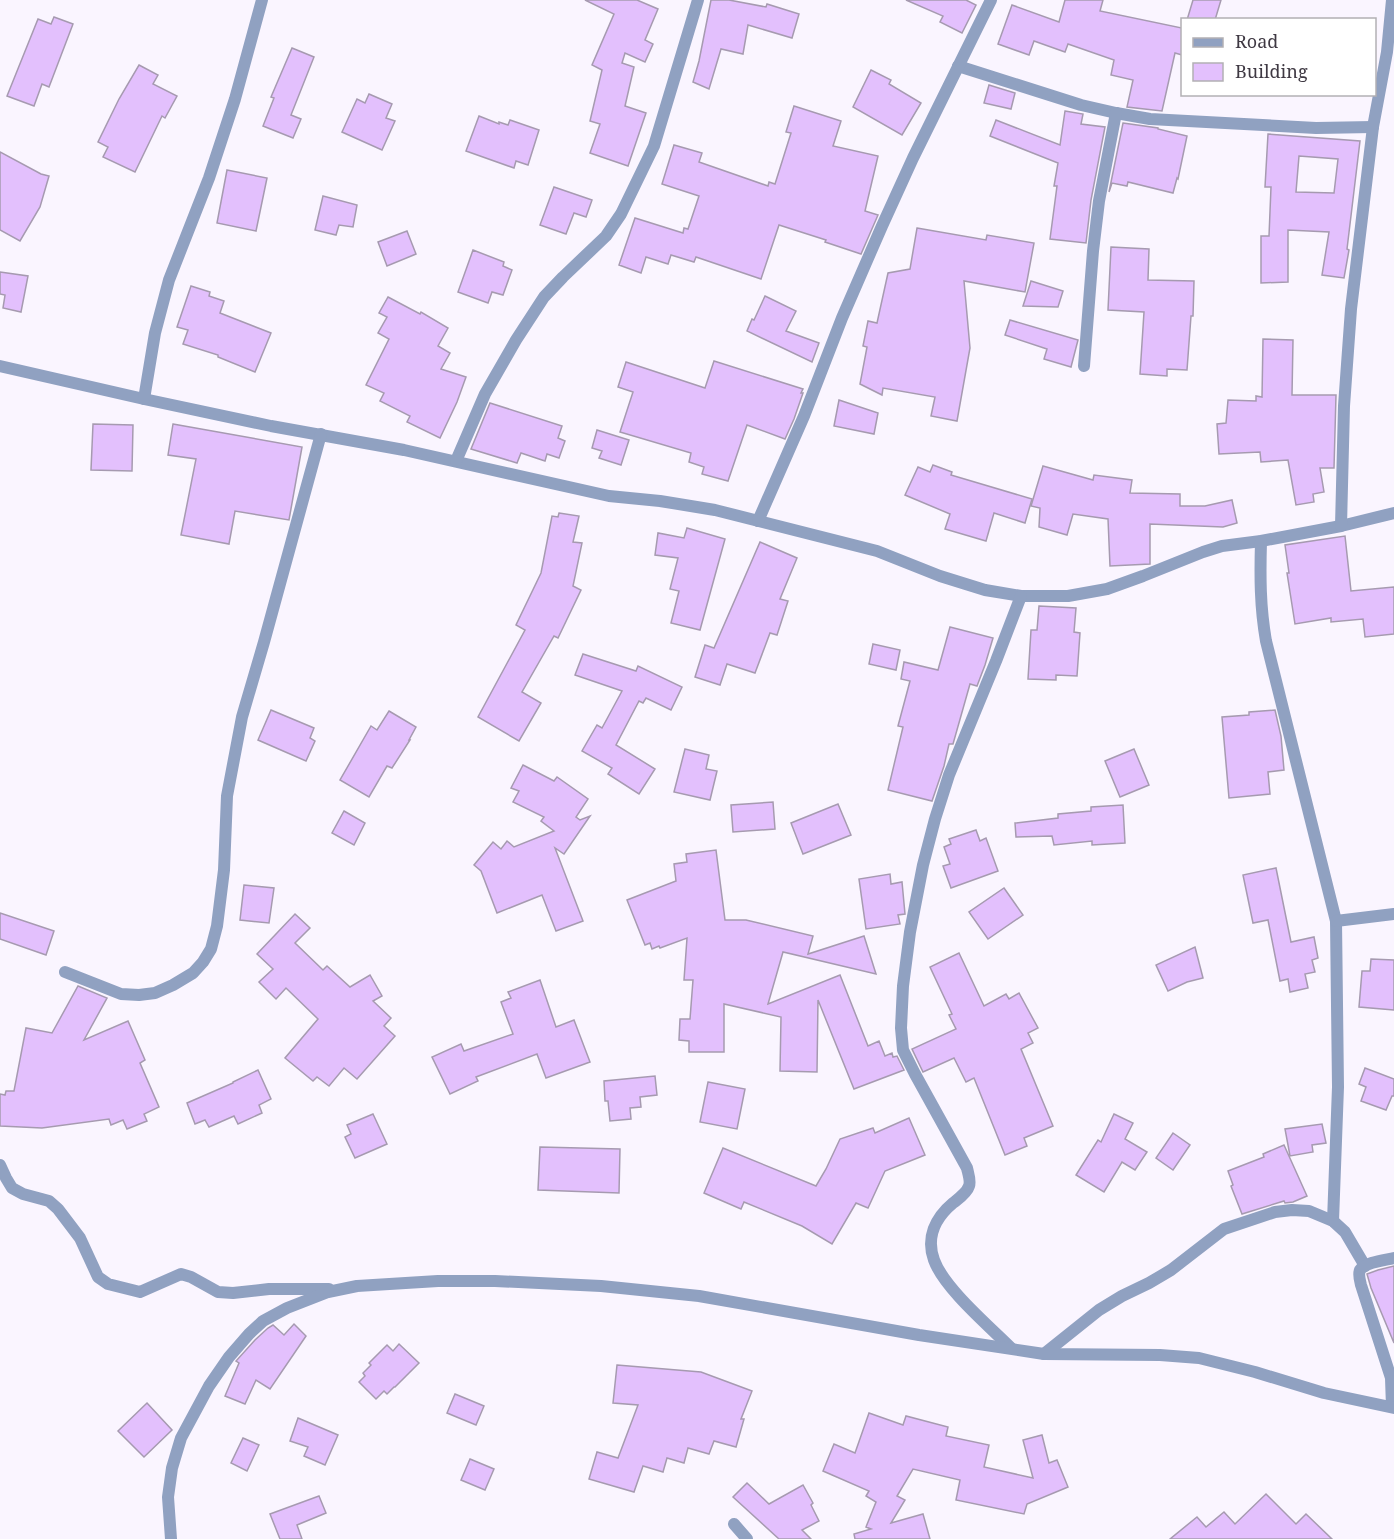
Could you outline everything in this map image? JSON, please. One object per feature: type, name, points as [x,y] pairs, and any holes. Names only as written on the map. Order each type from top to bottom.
[{"type":"street","points":[[144,399],[155,333],[169,280],[210,178],[235,99],[262,0]]},
{"type":"street","points":[[456,461],[485,394],[544,297],[606,236],[621,214],[654,146],[698,0]]},
{"type":"street","points":[[758,521],[804,416],[842,318],[913,158],[991,0]]},
{"type":"street","points":[[1341,526],[1344,406],[1350,320],[1361,217],[1373,128],[1387,52],[1392,0]]},
{"type":"street","points":[[958,66],[1116,114],[1220,124],[1373,128]]},
{"type":"street","points":[[1084,366],[1099,201],[1116,114]]},
{"type":"street","points":[[0,366],[271,426],[456,461],[609,496],[715,510],[877,551],[985,591],[1021,596],[1068,596],[1107,589],[1222,546],[1341,526],[1394,513]]},
{"type":"street","points":[[65,972],[121,994],[154,993],[193,973],[211,950],[217,926],[224,870],[227,796],[242,717],[321,434]]},
{"type":"street","points":[[1261,541],[1259,580],[1261,614],[1266,641],[1336,921],[1338,1087],[1334,1221]]},
{"type":"street","points":[[1011,1348],[946,1281],[934,1262],[930,1247],[931,1235],[936,1222],[946,1209],[963,1195],[969,1186],[969,1176],[967,1168],[903,1050],[901,1028],[903,986],[910,932],[935,819],[949,775],[1021,596]]},
{"type":"street","points":[[1336,921],[1394,915]]},
{"type":"street","points":[[0,1165],[12,1188],[23,1194],[49,1201],[58,1209],[80,1238],[98,1277],[108,1284],[140,1292],[180,1274],[191,1277],[218,1292],[225,1293],[438,1281],[600,1286],[699,1296],[919,1335],[1044,1354],[1160,1355],[1199,1358],[1324,1393],[1393,1408],[1391,1378],[1359,1276],[1360,1270],[1365,1266],[1394,1258]]},
{"type":"street","points":[[1044,1354],[1099,1310],[1171,1270],[1224,1229],[1275,1212],[1309,1211],[1334,1221],[1345,1232],[1365,1266]]},
{"type":"street","points":[[171,1539],[168,1497],[172,1468],[181,1438],[209,1386],[229,1357],[263,1321],[295,1305],[342,1288]]},
{"type":"street","points":[[734,1524],[747,1539]]},
{"type":"building","points":[[585,0],[637,0],[658,9],[645,40],[653,44],[645,62],[625,53],[622,63],[634,67],[625,106],[646,113],[628,166],[590,153],[600,124],[590,121],[602,70],[592,65],[614,14]]},
{"type":"building","points":[[711,0],[729,0],[766,7],[767,4],[799,14],[792,38],[748,25],[743,54],[721,49],[709,89],[693,82]]},
{"type":"building","points":[[906,0],[966,0],[976,5],[962,33],[940,22],[943,16]]},
{"type":"building","points":[[1065,0],[1103,0],[1100,11],[1181,28],[1181,55],[1175,53],[1162,111],[1127,107],[1133,80],[1111,75],[1114,60],[1068,44],[1065,52],[1034,41],[1029,55],[998,44],[1012,5],[1059,22]]},
{"type":"building","points":[[1193,0],[1221,0],[1216,18],[1188,18]]},
{"type":"building","points":[[54,17],[73,24],[49,87],[42,84],[34,106],[7,96],[38,19],[51,24]]},
{"type":"building","points":[[292,48],[314,57],[291,115],[301,119],[293,138],[263,126],[274,98],[271,97]]},
{"type":"building","points":[[139,65],[158,75],[153,84],[177,96],[165,118],[162,116],[135,172],[103,157],[108,147],[98,142]]},
{"type":"building","points":[[871,70],[891,80],[889,84],[921,103],[902,135],[853,107]]},
{"type":"building","points":[[989,85],[1015,93],[1011,109],[984,103]]},
{"type":"building","points":[[369,94],[392,104],[386,118],[395,121],[382,150],[342,132],[357,99],[365,103]]},
{"type":"building","points":[[794,106],[841,121],[833,146],[878,156],[865,211],[878,215],[861,254],[779,225],[761,279],[696,257],[694,262],[671,255],[668,264],[646,257],[641,273],[619,265],[635,218],[683,233],[684,228],[688,229],[699,196],[662,184],[674,145],[702,153],[699,162],[768,186],[769,182],[775,184],[791,133],[786,132]]},
{"type":"building","points":[[1065,111],[1083,114],[1081,124],[1105,127],[1091,200],[1086,243],[1050,239],[1058,163],[990,136],[996,120],[1060,145]]},
{"type":"building","points":[[479,116],[499,124],[499,122],[508,125],[510,120],[539,130],[528,165],[516,161],[514,168],[466,151]]},
{"type":"building","points":[[1123,123],[1158,128],[1187,136],[1173,193],[1128,182],[1127,186],[1112,183],[1109,192]]},
{"type":"building","points":[[1268,134],[1360,141],[1344,278],[1322,275],[1329,232],[1288,230],[1288,282],[1261,283],[1261,236],[1269,236],[1271,187],[1265,187]],"holes":[[[1299,156],[1338,159],[1334,193],[1296,192]]]},
{"type":"building","points":[[0,152],[49,176],[40,207],[20,241],[0,230]]},
{"type":"building","points":[[227,170],[267,178],[256,231],[217,223]]},
{"type":"building","points":[[554,187],[592,200],[586,217],[574,213],[566,234],[540,225]]},
{"type":"building","points":[[323,196],[357,205],[353,227],[339,225],[336,235],[315,230]]},
{"type":"building","points":[[917,228],[986,240],[987,235],[1034,243],[1025,292],[964,281],[970,348],[957,421],[931,416],[935,397],[883,388],[882,395],[860,384],[867,347],[863,346],[868,321],[877,323],[888,273],[910,269]]},
{"type":"building","points":[[407,231],[416,254],[387,266],[378,242]]},
{"type":"building","points":[[1111,247],[1149,249],[1148,280],[1194,281],[1187,370],[1167,369],[1167,376],[1140,374],[1144,312],[1108,310]]},
{"type":"building","points":[[473,250],[504,262],[503,266],[512,270],[503,295],[492,292],[488,303],[458,292]]},
{"type":"building","points":[[0,272],[28,276],[21,312],[3,308],[5,295],[0,294]]},
{"type":"building","points":[[1031,281],[1063,291],[1058,307],[1023,306]]},
{"type":"building","points":[[191,286],[210,292],[209,296],[224,301],[220,313],[271,333],[255,372],[218,357],[218,355],[183,344],[188,330],[177,327]]},
{"type":"building","points":[[765,296],[796,311],[786,331],[819,343],[812,362],[747,331]]},
{"type":"building","points":[[388,297],[420,314],[421,312],[448,328],[438,346],[450,353],[441,369],[466,377],[440,438],[407,422],[410,416],[380,401],[384,393],[366,385],[389,339],[378,333],[387,317],[379,313]]},
{"type":"building","points":[[1010,320],[1078,340],[1071,367],[1044,359],[1047,349],[1005,335]]},
{"type":"building","points":[[1263,339],[1293,340],[1292,395],[1336,395],[1334,468],[1320,468],[1324,492],[1313,494],[1314,502],[1296,505],[1288,460],[1261,462],[1260,452],[1219,454],[1217,424],[1226,423],[1228,400],[1256,401],[1256,396],[1262,397]]},
{"type":"building","points":[[714,361],[803,389],[785,439],[747,425],[728,481],[702,474],[704,467],[689,462],[691,453],[620,432],[633,392],[618,387],[626,362],[705,388]]},
{"type":"building","points":[[839,400],[878,413],[874,434],[834,426]]},
{"type":"building","points":[[490,403],[562,426],[558,438],[565,441],[559,458],[547,454],[545,461],[521,453],[517,463],[471,449]]},
{"type":"building","points":[[93,424],[133,425],[132,471],[91,470]]},
{"type":"building","points":[[173,424],[302,447],[289,520],[235,511],[229,544],[181,535],[196,459],[168,455]]},
{"type":"building","points":[[597,430],[629,440],[621,465],[599,458],[602,451],[592,448]]},
{"type":"building","points":[[933,465],[952,472],[951,475],[1032,499],[1025,523],[994,513],[986,541],[945,529],[950,514],[905,495],[918,467],[930,472]]},
{"type":"building","points":[[1043,466],[1093,480],[1094,475],[1132,480],[1130,493],[1180,494],[1180,506],[1205,506],[1232,500],[1237,523],[1223,527],[1150,524],[1150,564],[1110,566],[1108,519],[1073,514],[1067,535],[1039,527],[1040,508],[1031,506]]},
{"type":"building","points":[[559,513],[579,516],[573,542],[582,543],[573,586],[581,590],[558,638],[554,636],[522,692],[541,703],[519,741],[478,717],[525,630],[516,625],[541,573],[552,516],[558,517]]},
{"type":"building","points":[[687,528],[725,539],[700,630],[671,623],[679,591],[670,589],[678,558],[655,555],[658,533],[684,538]]},
{"type":"building","points":[[1345,536],[1351,591],[1394,587],[1394,634],[1365,637],[1363,619],[1331,622],[1331,618],[1295,624],[1285,545]]},
{"type":"building","points":[[760,542],[797,558],[780,599],[788,601],[777,635],[770,633],[755,673],[727,664],[720,685],[695,677],[705,645],[714,648]]},
{"type":"building","points":[[1039,606],[1076,608],[1074,632],[1080,633],[1077,676],[1056,675],[1056,680],[1028,679],[1031,630],[1037,630]]},
{"type":"building","points":[[950,627],[993,638],[977,686],[970,684],[953,744],[949,744],[932,801],[888,790],[903,727],[898,726],[910,681],[901,679],[904,662],[938,670]]},
{"type":"building","points":[[873,644],[900,650],[896,670],[869,664]]},
{"type":"building","points":[[583,654],[636,671],[638,666],[682,687],[671,710],[646,698],[643,703],[639,701],[616,745],[655,769],[639,794],[608,774],[612,768],[582,751],[597,725],[602,728],[622,691],[575,675]]},
{"type":"building","points":[[271,710],[314,728],[310,738],[315,741],[306,761],[258,740]]},
{"type":"building","points":[[1275,710],[1281,736],[1284,770],[1268,772],[1270,794],[1229,798],[1222,717]]},
{"type":"building","points":[[389,711],[416,727],[392,768],[387,766],[369,797],[340,780],[371,726],[377,730]]},
{"type":"building","points":[[685,749],[709,755],[706,769],[717,771],[710,800],[674,792]]},
{"type":"building","points":[[1134,749],[1149,785],[1120,797],[1105,761]]},
{"type":"building","points":[[523,765],[554,781],[557,777],[588,799],[576,817],[580,820],[590,816],[564,854],[555,848],[583,921],[556,931],[542,895],[497,913],[481,871],[474,865],[493,842],[501,849],[507,841],[514,847],[554,831],[541,821],[544,817],[513,802],[519,791],[511,788]]},
{"type":"building","points":[[773,802],[775,829],[733,832],[731,805]]},
{"type":"building","points":[[838,804],[851,835],[803,854],[791,823]]},
{"type":"building","points":[[1123,805],[1125,843],[1092,845],[1092,841],[1054,845],[1052,836],[1016,837],[1015,823],[1058,818],[1058,814],[1091,811],[1091,807]]},
{"type":"building","points":[[344,811],[365,823],[354,845],[332,833]]},
{"type":"building","points":[[976,830],[980,841],[986,838],[998,871],[951,888],[943,866],[950,864],[944,847],[951,844],[949,839]]},
{"type":"building","points":[[716,850],[725,920],[746,920],[813,936],[808,954],[864,936],[876,974],[783,952],[768,1004],[840,975],[868,1046],[879,1041],[885,1056],[892,1053],[893,1057],[897,1056],[904,1070],[854,1089],[818,1000],[817,1072],[780,1071],[781,1017],[724,1004],[724,1052],[689,1052],[689,1041],[679,1040],[680,1019],[690,1019],[693,980],[684,980],[687,938],[660,948],[659,946],[652,949],[650,943],[645,945],[627,900],[676,881],[674,864],[687,862],[686,854]]},
{"type":"building","points":[[1276,868],[1291,942],[1314,937],[1318,958],[1312,960],[1315,972],[1305,974],[1308,988],[1290,992],[1288,979],[1280,981],[1268,920],[1253,923],[1243,875]]},
{"type":"building","points":[[890,874],[891,884],[902,882],[905,914],[898,915],[900,924],[866,929],[859,879]]},
{"type":"building","points":[[244,885],[274,888],[269,923],[240,920]]},
{"type":"building","points":[[1004,888],[1023,915],[988,939],[969,912]]},
{"type":"building","points":[[0,913],[54,931],[46,955],[0,939]]},
{"type":"building","points":[[295,914],[310,928],[295,943],[323,970],[327,966],[350,987],[370,975],[382,996],[373,1001],[391,1018],[384,1026],[395,1036],[357,1079],[344,1068],[329,1086],[317,1077],[313,1081],[285,1058],[318,1019],[286,988],[276,999],[259,982],[273,969],[257,954]]},
{"type":"building","points":[[1195,947],[1203,978],[1187,982],[1168,991],[1156,965]]},
{"type":"building","points":[[959,953],[984,1006],[1006,994],[1009,999],[1019,993],[1038,1028],[1028,1033],[1033,1043],[1021,1049],[1053,1126],[1024,1138],[1027,1146],[1005,1155],[974,1078],[966,1082],[954,1058],[923,1072],[912,1049],[956,1029],[949,1015],[952,1014],[930,967]]},
{"type":"building","points":[[1371,959],[1394,960],[1394,1010],[1359,1007],[1362,971],[1370,971]]},
{"type":"building","points":[[540,980],[556,1027],[574,1020],[590,1062],[546,1078],[537,1054],[476,1077],[478,1081],[450,1094],[432,1057],[461,1044],[464,1051],[513,1034],[501,1002],[511,998],[508,992]]},
{"type":"building","points":[[78,986],[107,998],[84,1040],[128,1021],[145,1060],[140,1063],[159,1107],[144,1114],[147,1121],[127,1129],[123,1120],[111,1125],[109,1119],[42,1128],[0,1126],[0,1094],[5,1095],[6,1091],[14,1091],[26,1028],[52,1033]]},
{"type":"building","points":[[1365,1068],[1394,1079],[1394,1096],[1386,1110],[1361,1101],[1366,1087],[1359,1084]]},
{"type":"building","points":[[258,1070],[271,1099],[259,1105],[262,1113],[238,1124],[234,1116],[209,1127],[205,1120],[195,1124],[187,1103]]},
{"type":"building","points":[[655,1076],[657,1095],[640,1097],[641,1107],[630,1108],[631,1119],[610,1121],[608,1101],[605,1101],[604,1081]]},
{"type":"building","points":[[708,1082],[745,1089],[737,1129],[700,1122]]},
{"type":"building","points":[[373,1114],[387,1144],[355,1158],[345,1137],[351,1134],[347,1125]]},
{"type":"building","points":[[1114,1114],[1133,1123],[1125,1139],[1147,1152],[1135,1170],[1122,1162],[1104,1192],[1076,1175],[1098,1140],[1101,1142]]},
{"type":"building","points":[[909,1118],[925,1155],[885,1171],[868,1208],[856,1203],[832,1244],[802,1226],[744,1202],[741,1209],[704,1193],[723,1148],[816,1186],[840,1139],[873,1128],[875,1133]]},
{"type":"building","points":[[1322,1124],[1326,1143],[1312,1145],[1313,1152],[1290,1156],[1285,1129]]},
{"type":"building","points":[[1173,1133],[1190,1145],[1173,1170],[1156,1158]]},
{"type":"building","points":[[1284,1145],[1307,1196],[1293,1202],[1285,1203],[1284,1201],[1242,1214],[1228,1171],[1264,1157],[1263,1154]]},
{"type":"building","points":[[540,1147],[620,1149],[619,1193],[538,1190]]},
{"type":"building","points":[[1394,1266],[1394,1343],[1367,1274]]},
{"type":"building","points":[[294,1324],[306,1336],[270,1389],[256,1380],[245,1404],[225,1396],[239,1363],[236,1361],[255,1340],[273,1325],[284,1335]]},
{"type":"building","points":[[399,1344],[419,1363],[387,1394],[384,1391],[376,1399],[359,1382],[365,1376],[363,1373],[371,1365],[369,1363],[387,1345],[393,1351]]},
{"type":"building","points":[[617,1365],[701,1372],[752,1391],[741,1419],[744,1419],[736,1447],[714,1441],[709,1454],[688,1448],[684,1463],[667,1458],[663,1472],[643,1466],[634,1492],[589,1479],[597,1452],[618,1458],[638,1405],[613,1403]]},
{"type":"building","points":[[455,1394],[484,1406],[476,1425],[447,1413]]},
{"type":"building","points":[[147,1403],[172,1430],[144,1457],[118,1431]]},
{"type":"building","points":[[869,1413],[903,1425],[906,1416],[948,1427],[946,1436],[989,1445],[984,1467],[1033,1478],[1023,1440],[1042,1435],[1049,1463],[1057,1460],[1068,1487],[1027,1504],[1024,1514],[956,1500],[960,1480],[913,1469],[897,1496],[905,1500],[891,1523],[923,1514],[930,1539],[855,1539],[854,1534],[871,1529],[866,1527],[876,1502],[866,1496],[869,1491],[823,1471],[834,1444],[855,1453]]},
{"type":"building","points":[[298,1418],[338,1435],[325,1465],[304,1456],[308,1447],[290,1441]]},
{"type":"building","points":[[243,1438],[259,1445],[247,1471],[231,1463]]},
{"type":"building","points":[[470,1459],[494,1469],[485,1490],[461,1480]]},
{"type":"building","points":[[747,1483],[769,1504],[803,1485],[813,1503],[811,1505],[819,1521],[802,1530],[811,1539],[779,1539],[733,1497]]},
{"type":"building","points":[[1266,1494],[1296,1524],[1306,1514],[1332,1539],[1170,1539],[1197,1517],[1206,1527],[1224,1512],[1235,1524]]},
{"type":"building","points":[[319,1496],[326,1513],[297,1525],[302,1539],[280,1539],[270,1514]]}]
